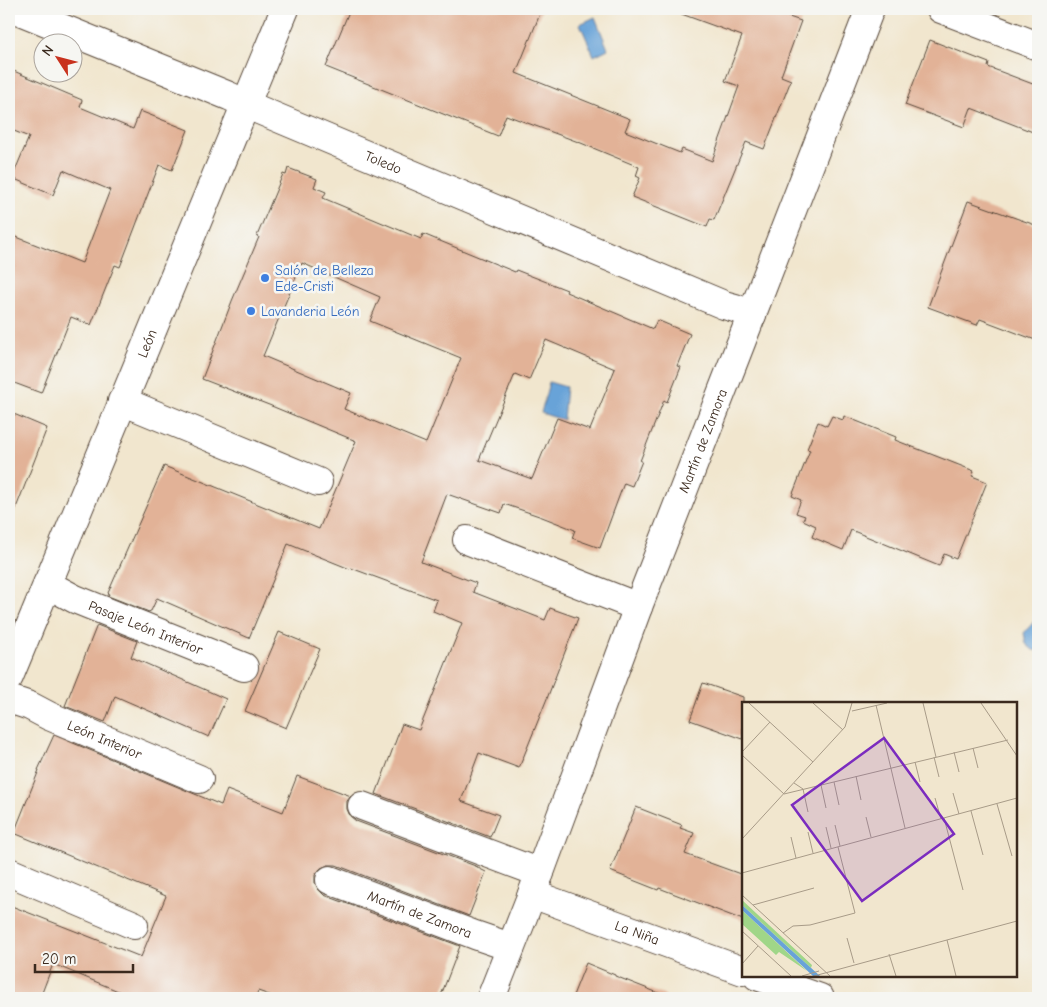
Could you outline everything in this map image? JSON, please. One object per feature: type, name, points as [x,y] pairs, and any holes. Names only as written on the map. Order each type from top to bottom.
[{"type":"street","name":"Toledo","points":[[15,9],[246,103],[714,301],[752,315]]},
{"type":"street","name":"León","points":[[9,677],[285,9]]},
{"type":"street","name":"Martín de Zamora","points":[[491,998],[536,884],[638,607],[870,9]]},
{"type":"street","points":[[941,9],[1038,46]]},
{"type":"street","points":[[122,401],[318,482]]},
{"type":"street","points":[[467,540],[638,607]]},
{"type":"street","name":"Pasaje León Interior","points":[[47,584],[75,598],[244,667]]},
{"type":"street","name":"León Interior","points":[[9,698],[200,779]]},
{"type":"street","points":[[362,806],[536,884]]},
{"type":"street","points":[[9,872],[134,925]]},
{"type":"street","name":"Martín de Zamora","points":[[330,880],[510,947]]},
{"type":"street","name":"La Niña","points":[[536,884],[742,971]]},
{"type":"street","points":[[761,977],[820,998]]},
{"type":"water","points":[[595,17],[608,49],[594,56],[580,24]]},
{"type":"water","points":[[549,382],[566,387],[563,420],[541,413]]},
{"type":"water","points":[[1038,617],[1038,651],[1033,650],[1026,644],[1024,633]]},
{"type":"building","points":[[350,9],[542,9],[516,73],[630,119],[625,131],[680,153],[682,149],[712,161],[739,86],[725,81],[742,36],[676,12],[677,9],[765,9],[801,21],[781,76],[791,80],[764,149],[746,142],[714,220],[710,219],[707,227],[632,197],[640,178],[636,176],[639,167],[506,115],[498,136],[326,67]]},
{"type":"building","points":[[930,40],[989,63],[988,67],[1038,86],[1038,134],[971,108],[964,127],[905,105]]},
{"type":"building","points":[[9,69],[32,79],[32,82],[40,82],[82,100],[80,107],[133,129],[140,111],[188,130],[172,170],[159,165],[120,267],[115,265],[91,325],[71,317],[41,393],[9,381],[9,234],[82,263],[110,190],[63,170],[53,195],[12,178],[29,137],[9,129]]},
{"type":"building","points":[[288,168],[317,179],[314,187],[326,192],[323,198],[421,239],[423,234],[515,272],[516,270],[567,290],[566,292],[653,329],[657,320],[690,334],[677,366],[681,367],[667,402],[664,400],[632,486],[624,483],[600,548],[572,538],[575,530],[542,517],[504,504],[501,513],[447,494],[421,562],[476,583],[473,592],[545,620],[550,608],[578,618],[519,768],[479,753],[461,801],[499,815],[490,837],[376,794],[402,724],[419,730],[462,623],[433,611],[437,600],[350,569],[288,544],[249,638],[157,598],[149,612],[108,596],[164,466],[319,529],[356,441],[202,379],[259,237],[257,236],[283,174],[286,175]],"holes":[[[302,263],[380,297],[370,321],[461,358],[426,443],[344,409],[351,393],[263,356]],[[546,340],[615,369],[590,430],[557,418],[532,479],[479,460],[515,374],[529,380]]]},
{"type":"building","points":[[968,201],[1038,226],[1038,341],[980,319],[977,325],[928,307]]},
{"type":"building","points":[[9,412],[47,428],[11,521],[9,521]]},
{"type":"building","points":[[832,416],[843,420],[844,416],[896,437],[895,440],[974,471],[972,476],[987,482],[956,559],[944,554],[939,566],[851,530],[843,550],[812,537],[816,526],[803,520],[805,516],[796,513],[801,500],[792,496],[810,450],[807,449],[818,422],[827,426]]},
{"type":"building","points":[[97,625],[137,641],[131,657],[226,699],[209,737],[115,696],[105,722],[65,706]]},
{"type":"building","points":[[279,632],[320,649],[286,728],[245,711]]},
{"type":"building","points":[[703,683],[743,697],[742,739],[690,720]]},
{"type":"building","points":[[54,735],[221,805],[227,790],[283,812],[297,776],[351,796],[347,801],[347,809],[350,816],[356,821],[478,867],[486,872],[469,916],[336,865],[328,865],[321,868],[315,875],[315,883],[324,895],[460,946],[440,998],[278,998],[258,991],[255,998],[135,998],[53,964],[40,998],[9,998],[9,905],[141,957],[166,896],[14,833],[38,770]]},
{"type":"building","points":[[636,807],[682,825],[680,828],[694,833],[685,854],[742,875],[742,920],[659,888],[658,890],[610,871]]},
{"type":"building","points":[[586,963],[666,996],[666,998],[572,998]]},
{"type":"place","name":"Salón de Belleza Ede-Cristi","points":[[265,278]]},
{"type":"place","name":"Lavanderia León","points":[[251,311]]}]
